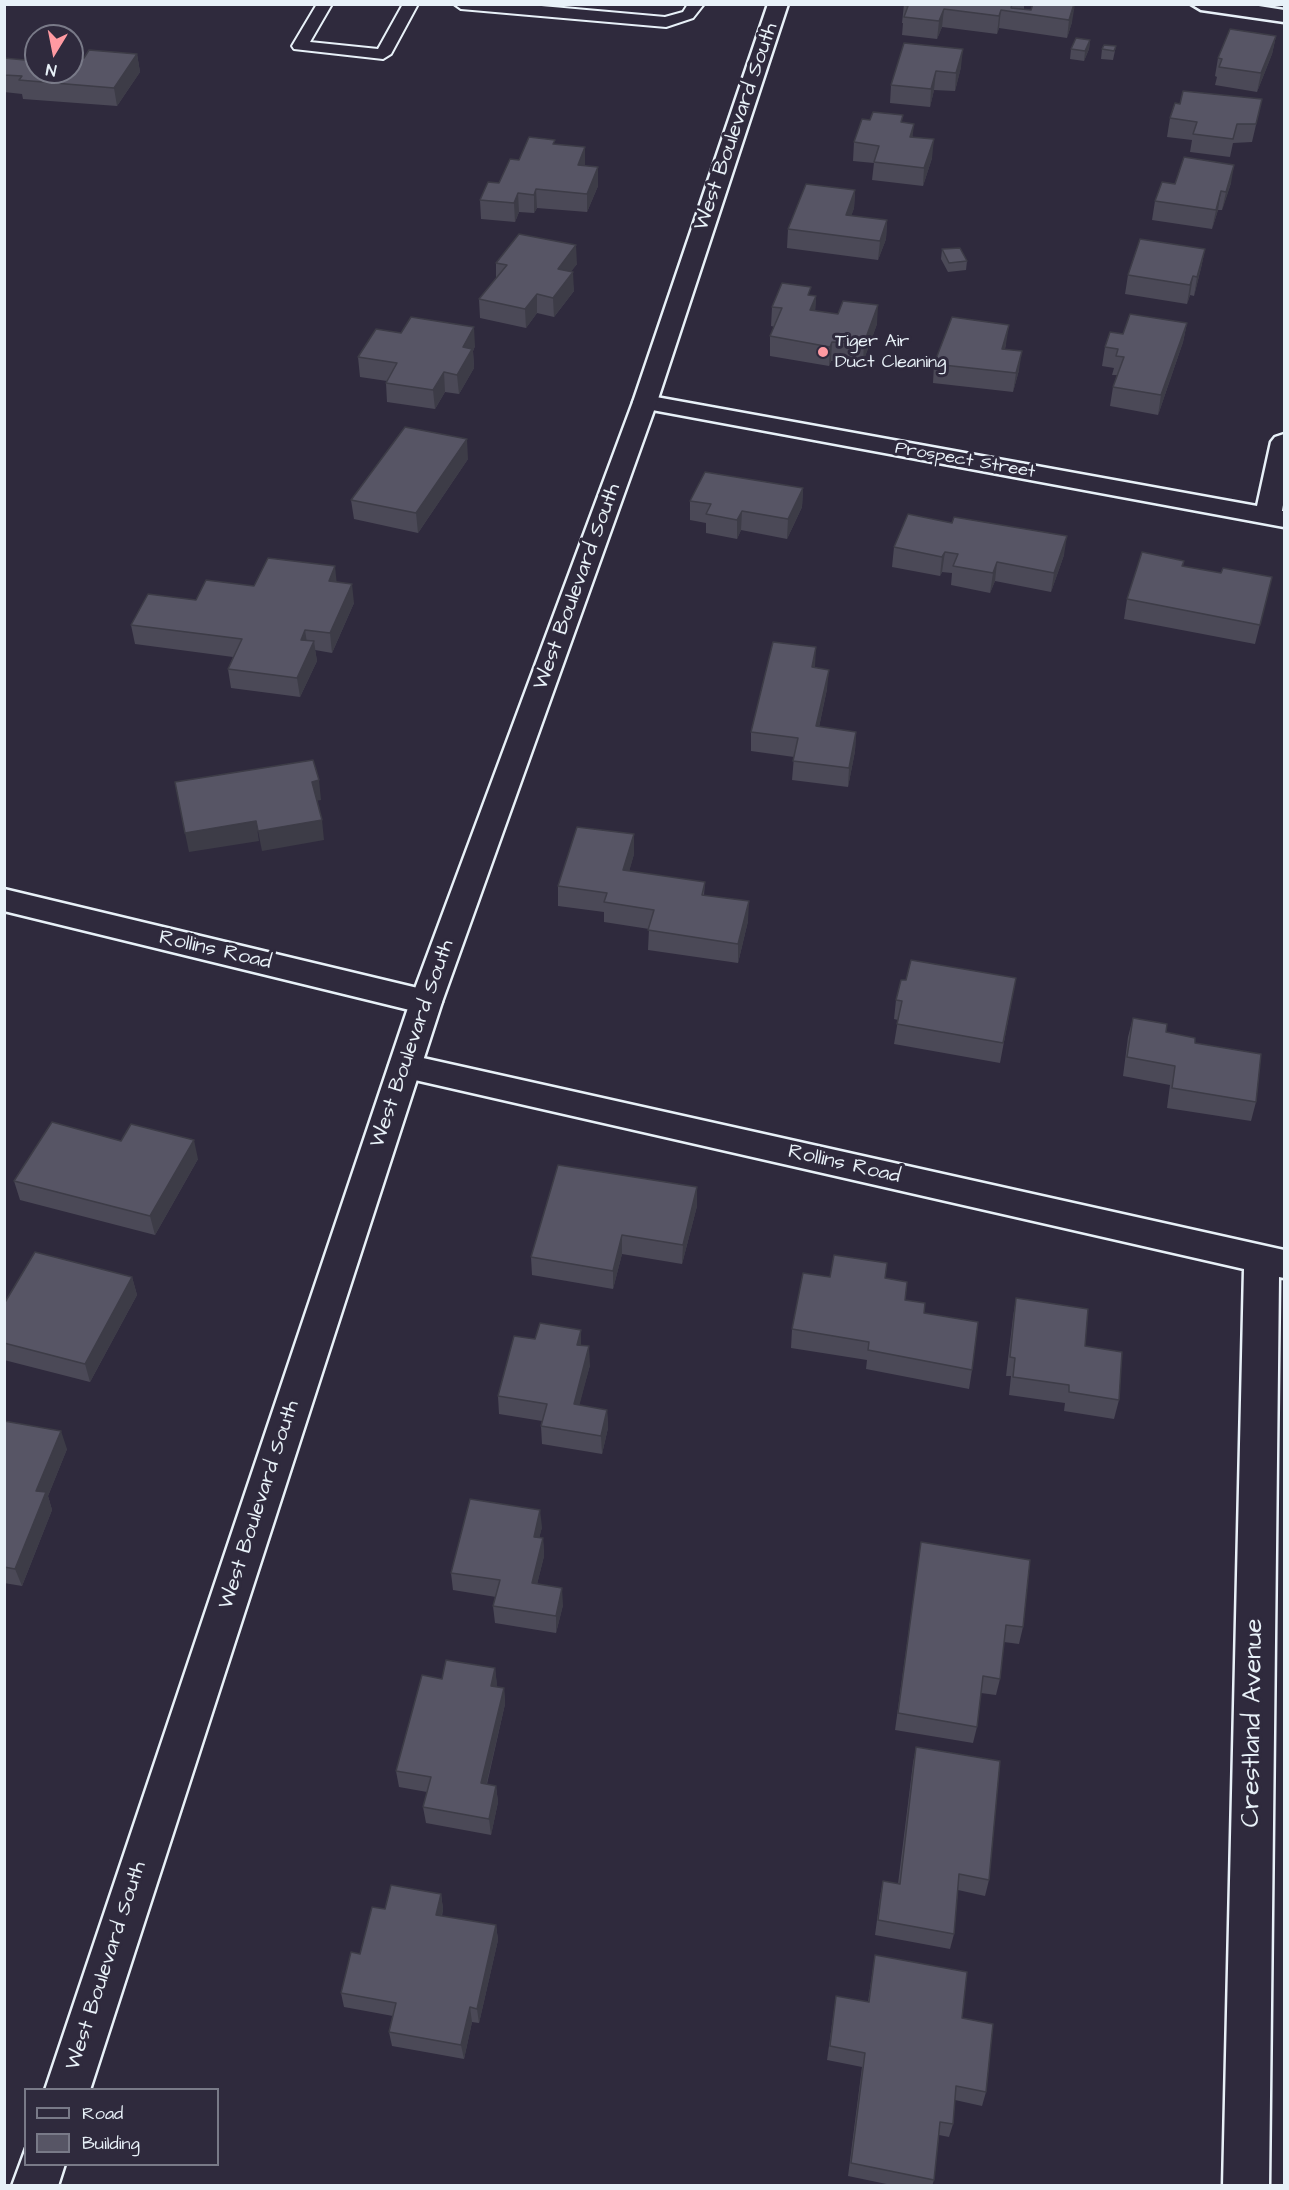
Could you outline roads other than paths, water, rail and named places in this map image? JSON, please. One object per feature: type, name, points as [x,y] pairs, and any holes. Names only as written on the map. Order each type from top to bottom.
[{"type":"main road","name":"West Boulevard South","points":[[68,2088],[426,1002],[645,402],[778,4]]},
{"type":"main road","points":[[1201,4],[1284,16]]},
{"type":"main road","name":"Prospect Street","points":[[645,402],[1276,518]]},
{"type":"main road","points":[[1276,518],[1284,442]]},
{"type":"main road","name":"Rollins Road","points":[[4,900],[426,1002]]},
{"type":"main road","name":"Rollins Road","points":[[405,1066],[1273,1262]]},
{"type":"main road","name":"Crestland Avenue","points":[[1246,2186],[1273,1262]]},
{"type":"main road","points":[[35,2186],[41,2166]]},
{"type":"lane","points":[[325,4],[300,46],[383,54],[411,4]]},
{"type":"lane","points":[[461,4],[666,22],[688,15],[696,4]]},
{"type":"place","name":"Tiger Air Duct Cleaning","points":[[823,352]]}]
